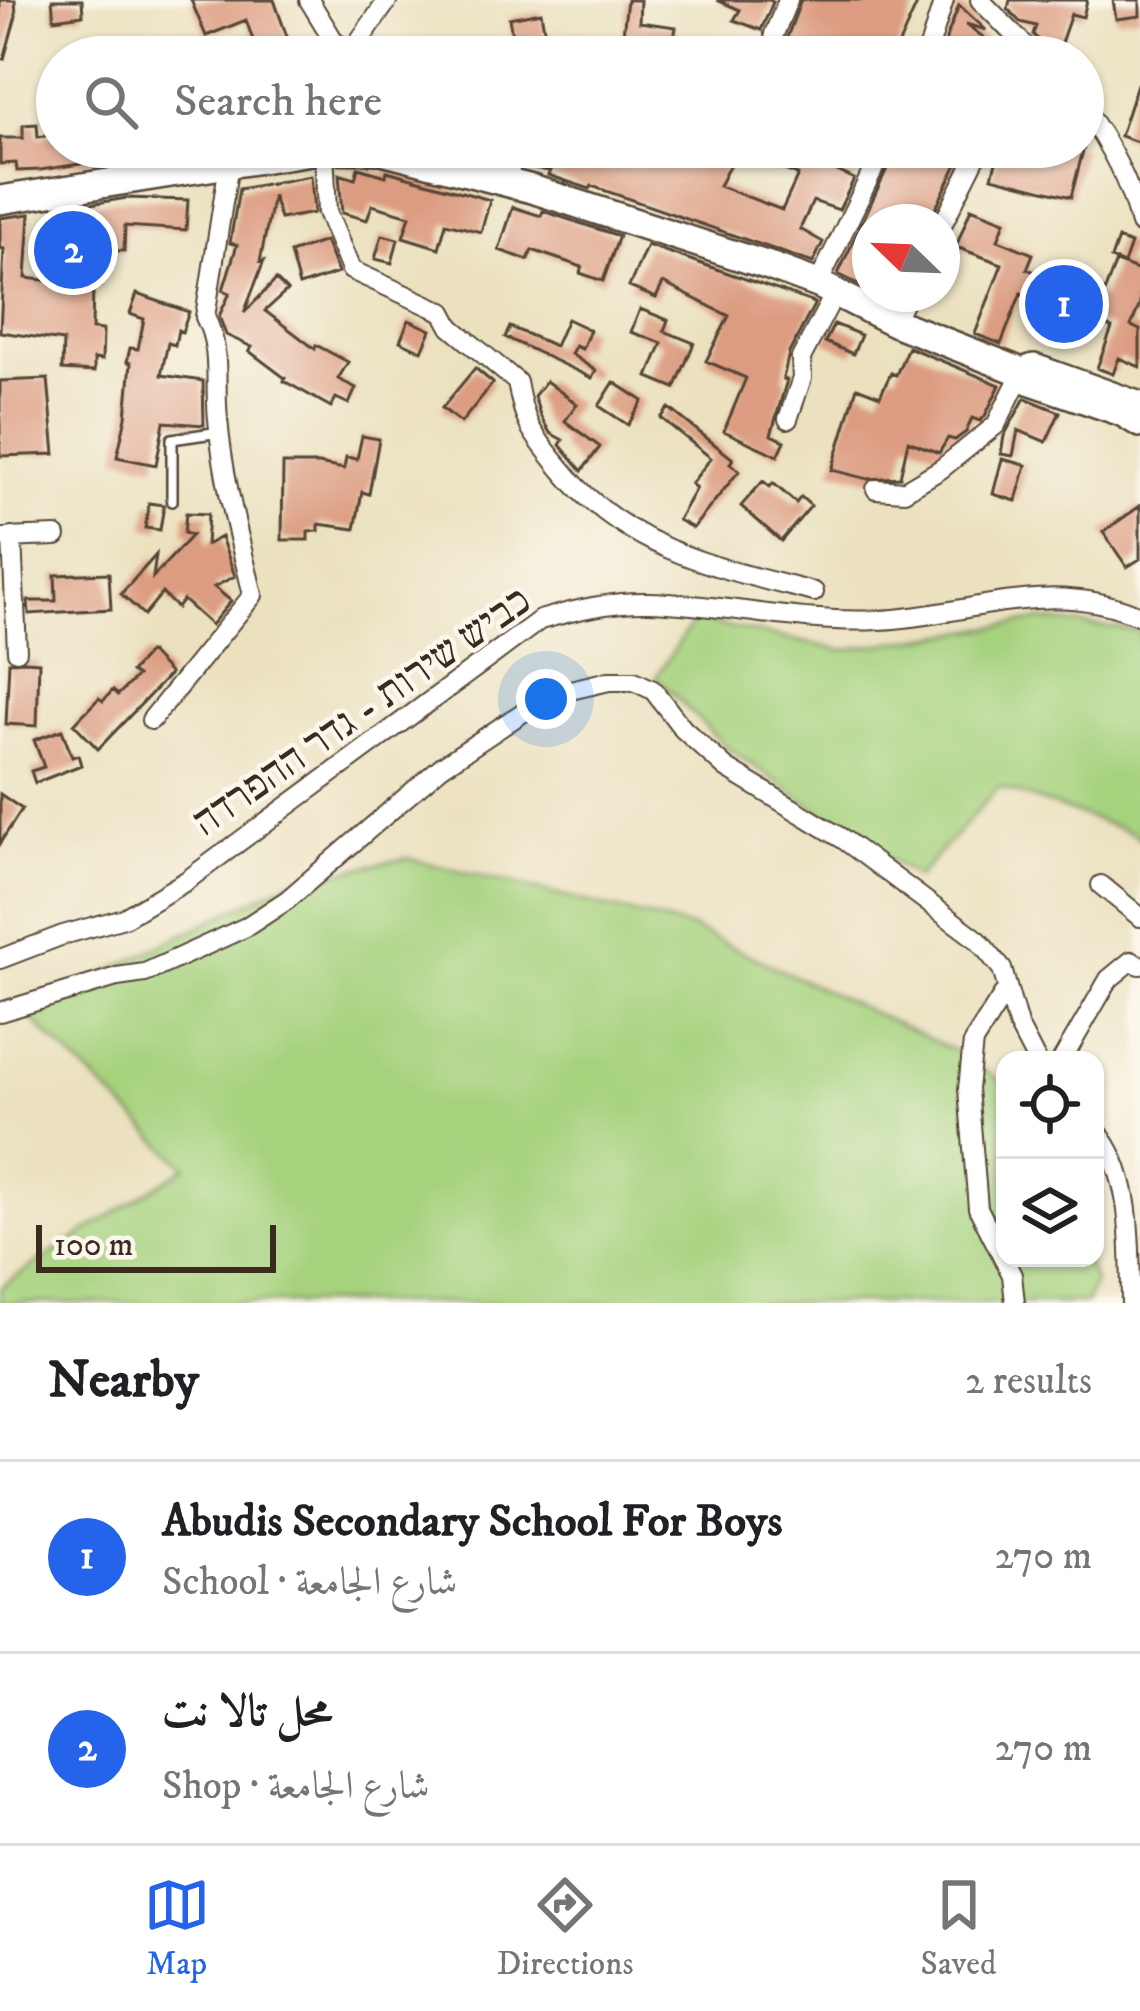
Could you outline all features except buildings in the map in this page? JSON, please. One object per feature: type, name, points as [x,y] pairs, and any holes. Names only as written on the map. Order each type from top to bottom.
[{"type":"main road","points":[[0,200],[204,168]]},
{"type":"main road","points":[[448,168],[665,231],[827,288],[893,322],[1022,372],[1034,368],[1138,410]]},
{"type":"street","points":[[309,0],[331,36]]},
{"type":"street","points":[[364,36],[388,0]]},
{"type":"street","points":[[774,34],[788,0]]},
{"type":"street","points":[[933,36],[944,0]]},
{"type":"street","points":[[980,0],[1006,36]]},
{"type":"street","points":[[1104,138],[1136,186],[1140,224]]},
{"type":"street","points":[[151,719],[253,595],[230,502],[220,432],[215,336],[205,317],[228,168]]},
{"type":"street","points":[[334,168],[327,212],[351,270],[443,312],[452,328],[517,382],[524,420],[588,502],[650,544],[814,592]]},
{"type":"street","points":[[508,183],[510,168]]},
{"type":"street","points":[[788,418],[802,378],[801,358],[876,168]]},
{"type":"street","points":[[952,204],[970,168]]},
{"type":"street","points":[[893,322],[898,312]]},
{"type":"street","points":[[876,489],[904,491],[941,469],[996,425],[1022,372]]},
{"type":"street","points":[[17,652],[6,537],[56,536]]},
{"type":"street","name":"כביש שירות - גדר ההפרדה","points":[[0,959],[124,917],[186,880],[540,620],[584,608],[647,602],[812,619],[880,620],[1006,599],[1115,605],[1140,616]]},
{"type":"street","points":[[0,1012],[145,973],[246,927],[287,900],[441,767],[549,695],[609,681],[634,681],[653,690],[683,729],[726,768],[843,838],[978,940],[1002,969],[1032,1051]]},
{"type":"street","points":[[1101,885],[1140,917]]},
{"type":"street","points":[[1068,1051],[1109,980],[1131,962],[1140,965]]},
{"type":"street","points":[[1007,988],[974,1042],[968,1089],[978,1208],[1012,1275],[1016,1303]]},
{"type":"street","points":[[1104,1148],[1124,1190],[1130,1228],[1131,1303]]},
{"type":"lane","points":[[478,176],[480,168]]},
{"type":"lane","points":[[172,500],[172,439],[220,432]]},
{"type":"green space","points":[[694,620],[842,650],[1041,620],[1140,631],[1140,839],[999,787],[917,878],[725,746],[656,677]]},
{"type":"green space","points":[[407,858],[691,928],[957,1052],[996,1078],[996,1267],[1089,1267],[1094,1282],[1087,1303],[0,1303],[0,1287],[186,1167],[25,1013],[289,882]]},
{"type":"place","name":"محل تالا نت","points":[[73,250]]},
{"type":"place","name":"Abudis Secondary School For Boys","points":[[1064,304]]}]
